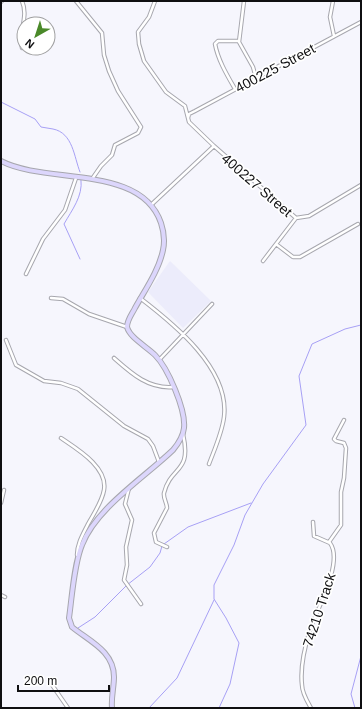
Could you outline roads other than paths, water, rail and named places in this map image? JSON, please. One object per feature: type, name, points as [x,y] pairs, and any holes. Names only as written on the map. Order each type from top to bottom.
[{"type":"street","points":[[22,1],[25,12],[24,16]]},
{"type":"street","name":"400227 Street","points":[[155,1],[149,16],[138,32],[143,58],[166,92],[185,106],[189,122],[214,146],[296,218],[309,216],[361,185]]},
{"type":"street","points":[[244,1],[239,41],[242,51],[253,67],[256,78]]},
{"type":"street","points":[[333,1],[330,17],[334,36]]},
{"type":"street","points":[[78,2],[102,33],[104,55],[109,70],[118,91],[141,124],[141,129],[138,133],[115,145],[112,155],[100,166],[92,180]]},
{"type":"street","name":"400225 Street","points":[[188,118],[189,114],[361,22]]},
{"type":"street","points":[[235,89],[225,72],[216,44],[218,41],[239,41]]},
{"type":"street","points":[[151,205],[214,146]]},
{"type":"street","points":[[1,161],[29,172],[92,180],[128,188],[141,196],[151,205],[162,227],[164,237],[163,250],[158,266],[126,327]]},
{"type":"street","points":[[26,274],[43,239],[65,210],[76,178]]},
{"type":"street","points":[[262,261],[296,218]]},
{"type":"street","points":[[276,244],[293,256],[300,258],[358,224]]},
{"type":"street","points":[[51,298],[62,299],[89,314],[126,327],[129,333],[148,348],[159,360],[173,387],[183,415],[183,433],[186,451],[185,461],[182,467],[172,477],[165,491],[164,495],[167,508],[154,533],[156,542],[167,547]]},
{"type":"street","points":[[140,298],[184,334],[218,380],[224,403],[222,430],[209,464]]},
{"type":"street","points":[[159,360],[208,310],[212,304]]},
{"type":"street","points":[[6,340],[16,366],[44,382],[66,384],[78,389],[124,426],[150,441],[159,463]]},
{"type":"street","points":[[114,358],[150,385],[173,387]]},
{"type":"street","points":[[312,522],[314,536],[329,542],[339,531],[341,525],[341,492],[344,478],[346,448],[344,442],[336,441],[334,439],[344,420]]},
{"type":"street","points":[[112,708],[114,676],[110,661],[95,643],[70,624],[78,562],[82,545],[106,510],[178,444],[183,433]]},
{"type":"street","points":[[61,438],[81,452],[95,465],[103,478],[104,485],[101,501],[78,544],[78,562]]},
{"type":"street","points":[[130,488],[125,504],[132,520],[126,547],[128,565],[124,580],[141,604]]},
{"type":"street","points":[[1,503],[4,490]]},
{"type":"street","name":"74210 Track","points":[[311,708],[302,688],[302,674],[310,630],[320,609],[332,573],[333,549],[329,542]]},
{"type":"street","points":[[1,595],[5,597]]},
{"type":"street","points":[[50,682],[68,708]]},
{"type":"waterway","points":[[1,102],[35,119],[41,127],[60,131],[65,135],[72,146],[80,172]]},
{"type":"waterway","points":[[80,259],[64,224],[79,197],[81,180]]},
{"type":"waterway","points":[[219,708],[230,684],[239,643],[214,599],[214,585],[234,545],[245,515],[263,484],[306,425],[299,376],[312,344],[345,329],[361,325]]},
{"type":"waterway","points":[[164,544],[188,527],[251,503]]},
{"type":"waterway","points":[[78,628],[95,617],[127,585],[150,567],[160,553],[162,546]]},
{"type":"waterway","points":[[149,708],[177,678],[214,600]]},
{"type":"waterway","points":[[355,708],[351,694],[361,656]]}]
